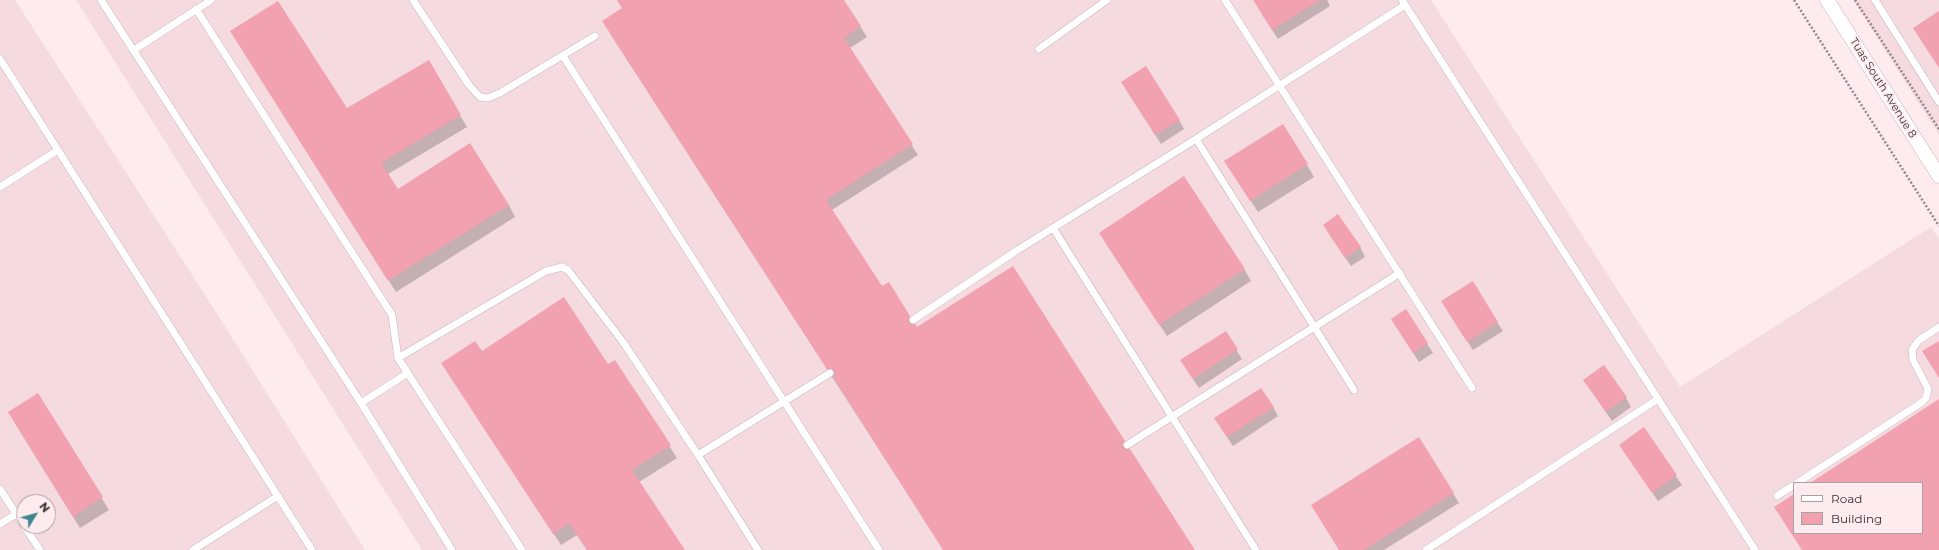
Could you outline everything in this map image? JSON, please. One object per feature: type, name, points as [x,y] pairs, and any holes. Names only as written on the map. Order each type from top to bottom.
[{"type":"street","name":"Tuas South Avenue 8","points":[[1827,0],[1939,176]]},
{"type":"lane","points":[[101,0],[361,403],[452,550]]},
{"type":"lane","points":[[134,50],[211,0]]},
{"type":"lane","points":[[413,0],[469,85],[480,97],[488,98],[500,93],[595,36]]},
{"type":"lane","points":[[1039,50],[1107,0]]},
{"type":"lane","points":[[1225,0],[1472,388]]},
{"type":"lane","points":[[1875,0],[1939,102]]},
{"type":"lane","points":[[913,320],[1053,228],[1280,85],[1404,2],[1755,550]]},
{"type":"lane","points":[[196,10],[392,314],[398,358],[522,550]]},
{"type":"lane","points":[[562,56],[880,550]]},
{"type":"lane","points":[[0,60],[312,550]]},
{"type":"lane","points":[[1196,139],[1354,390]]},
{"type":"lane","points":[[0,187],[58,150]]},
{"type":"lane","points":[[1053,228],[1256,550]]},
{"type":"lane","points":[[398,358],[546,271],[562,267],[568,270],[623,342],[698,455],[758,550]]},
{"type":"lane","points":[[1127,444],[1400,273]]},
{"type":"lane","points":[[1799,482],[1921,403],[1926,398],[1928,389],[1927,384],[1913,360],[1912,350],[1918,342],[1939,327]]},
{"type":"lane","points":[[361,403],[408,373]]},
{"type":"lane","points":[[698,455],[786,402],[830,373]]},
{"type":"lane","points":[[1426,550],[1658,399]]},
{"type":"lane","points":[[1777,496],[1793,486]]},
{"type":"lane","points":[[0,489],[16,514],[0,524]]},
{"type":"lane","points":[[193,550],[278,496]]},
{"type":"lane","points":[[29,534],[40,550]]},
{"type":"path","points":[[1794,0],[1939,226]]},
{"type":"path","points":[[1855,0],[1939,129]]},
{"type":"shaded area","points":[[0,0],[15,0],[216,312],[365,550],[0,550]]},
{"type":"shaded area","points":[[76,0],[1431,0],[1680,387],[1931,227],[1939,239],[1939,550],[422,550]]},
{"type":"shaded area","points":[[1853,0],[1939,0],[1939,135]]},
{"type":"building","points":[[617,0],[844,0],[861,26],[844,38],[913,144],[826,200],[882,286],[889,282],[910,316],[908,321],[911,325],[916,324],[917,327],[1013,266],[1125,441],[1122,445],[1123,448],[1127,450],[1130,449],[1195,550],[943,550],[833,377],[835,373],[834,370],[827,369],[602,21],[622,8]]},
{"type":"building","points":[[1253,0],[1320,0],[1272,30]]},
{"type":"building","points":[[278,1],[347,108],[429,60],[461,115],[381,163],[398,189],[470,143],[509,205],[388,281],[230,31]]},
{"type":"building","points":[[1939,11],[1939,68],[1913,28]]},
{"type":"building","points":[[1146,66],[1180,120],[1155,135],[1121,82]]},
{"type":"building","points":[[1283,124],[1308,164],[1250,201],[1224,161]]},
{"type":"building","points":[[1184,176],[1245,269],[1159,325],[1099,233]]},
{"type":"building","points":[[1338,214],[1361,247],[1345,258],[1323,225]]},
{"type":"building","points":[[1473,281],[1498,322],[1467,342],[1441,301]]},
{"type":"building","points":[[564,297],[608,364],[615,360],[671,445],[632,470],[685,550],[587,550],[569,523],[553,534],[441,363],[475,341],[482,351]]},
{"type":"building","points":[[1406,309],[1428,343],[1413,353],[1391,319]]},
{"type":"building","points":[[1226,331],[1238,349],[1193,379],[1180,360]]},
{"type":"building","points":[[1939,341],[1939,378],[1922,351]]},
{"type":"building","points":[[1604,365],[1627,397],[1606,412],[1583,380]]},
{"type":"building","points":[[1261,388],[1274,407],[1227,437],[1214,418]]},
{"type":"building","points":[[38,393],[103,497],[73,517],[8,412]]},
{"type":"building","points":[[1939,399],[1939,550],[1802,550],[1774,507],[1793,495],[1793,534],[1923,534],[1923,482],[1812,482]]},
{"type":"building","points":[[1644,427],[1677,475],[1652,493],[1619,445]]},
{"type":"building","points":[[1419,437],[1454,493],[1364,550],[1339,550],[1311,505]]}]
